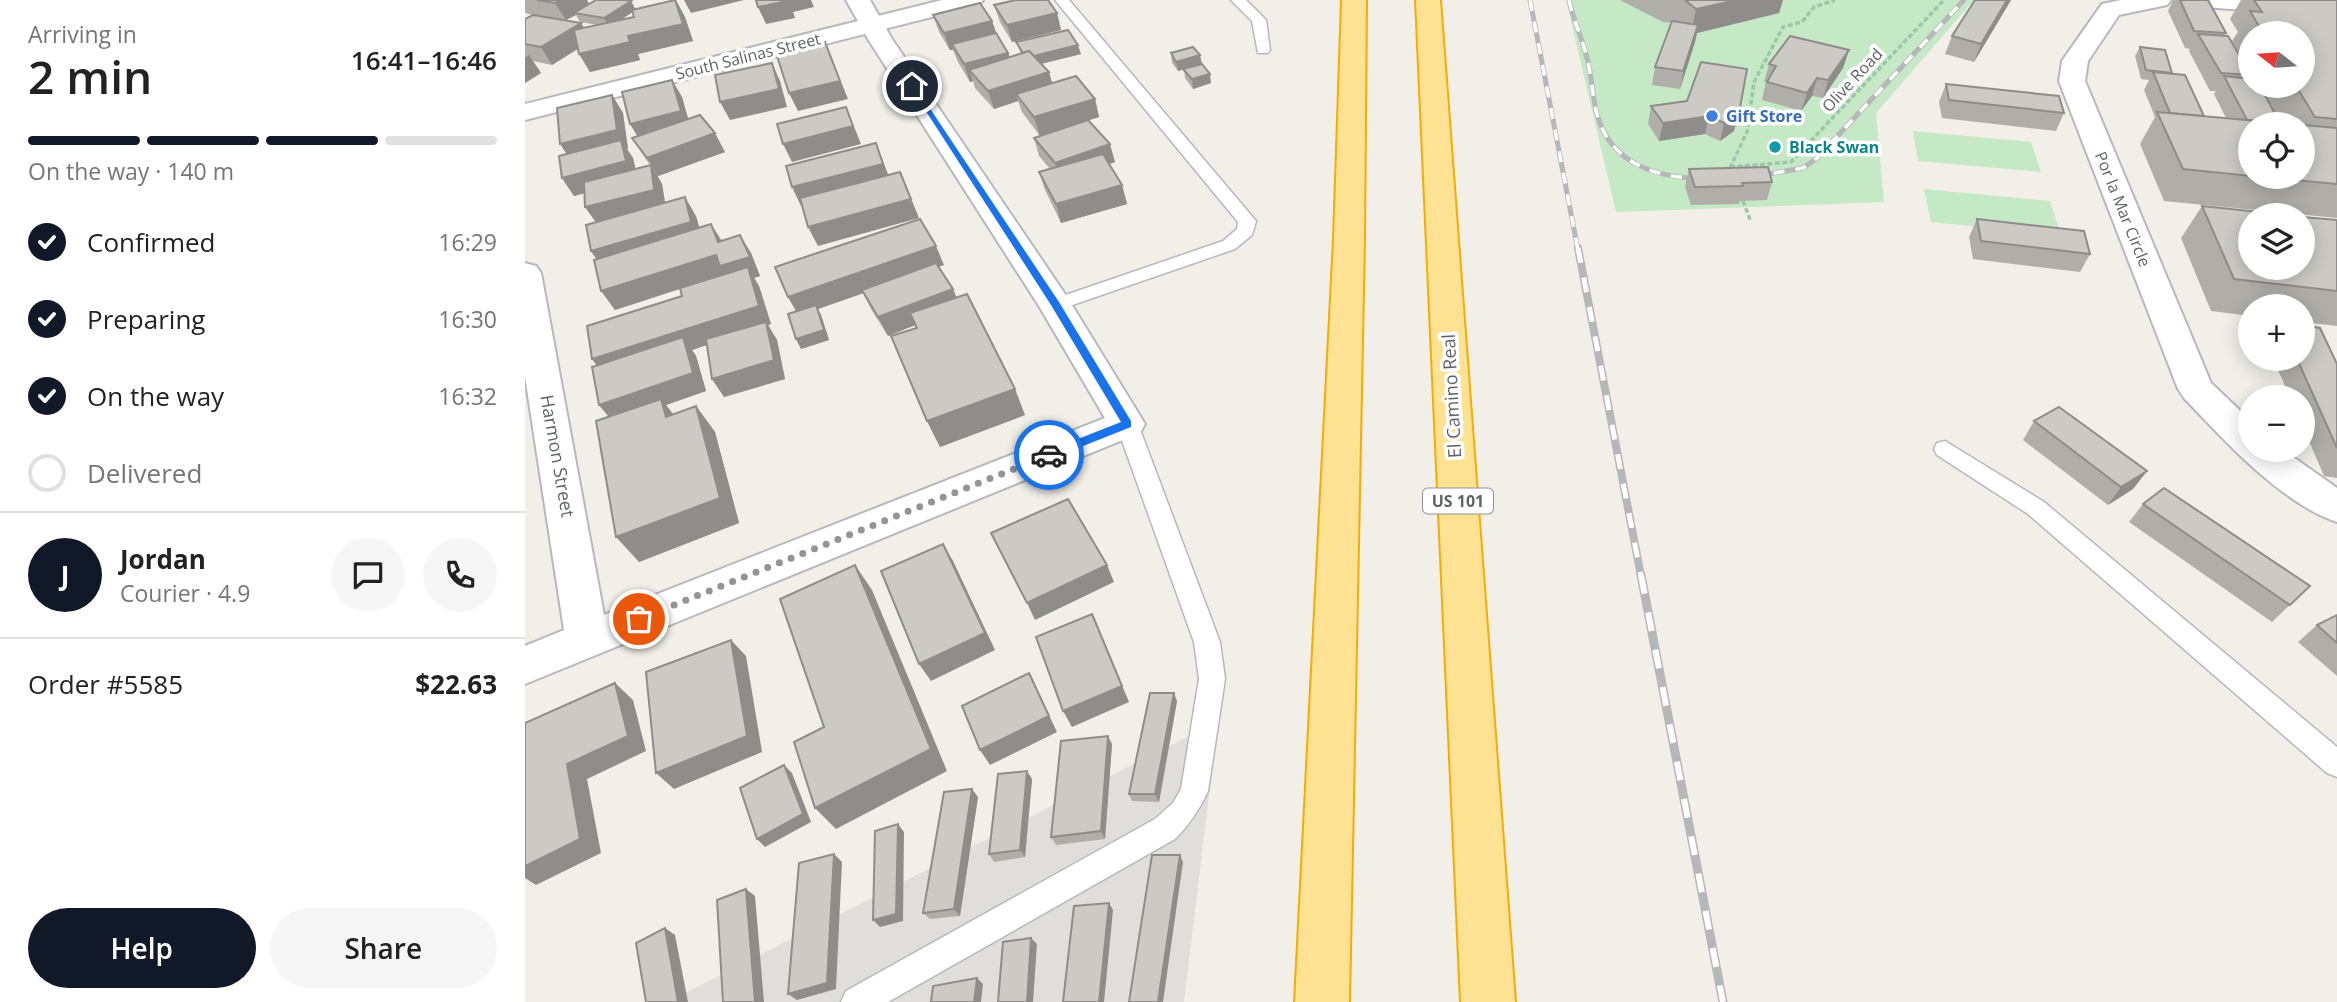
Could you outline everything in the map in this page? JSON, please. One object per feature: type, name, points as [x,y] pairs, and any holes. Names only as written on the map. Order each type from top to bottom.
[{"type":"highway","name":"El Camino Real","points":[[1428,0],[1488,1002]]},
{"type":"highway","points":[[1322,1002],[1348,253],[1349,7]]},
{"type":"street","name":"South Salinas Street","points":[[525,112],[865,13],[971,0]]},
{"type":"street","name":"Por la Mar Circle","points":[[2159,0],[2111,9],[2075,61],[2072,81],[2196,389],[2238,431]]},
{"type":"street","points":[[2203,0],[2273,5],[2337,16]]},
{"type":"street","points":[[525,664],[1127,424],[1055,304],[865,13]]},
{"type":"street","name":"Harmon Street","points":[[525,273],[587,639]]},
{"type":"street","points":[[2273,462],[2337,507]]},
{"type":"lane","points":[[1055,304],[1229,245],[1246,231],[1247,221],[1062,0]]},
{"type":"lane","points":[[1238,0],[1259,20],[1263,50]]},
{"type":"lane","points":[[857,1002],[1165,829],[1183,811],[1194,791],[1212,679],[1207,642],[1127,424]]},
{"type":"lane","points":[[1945,449],[2036,508],[2337,764]]},
{"type":"path","points":[[1734,178],[1730,167],[1747,132],[1754,82],[1783,27],[1802,22],[1814,7],[1835,0]]},
{"type":"path","name":"Olive Road","points":[[1730,167],[1791,162],[1944,0]]},
{"type":"path","points":[[1743,201],[1751,222]]},
{"type":"shaded area","points":[[1218,721],[1184,1002],[668,1002]]},
{"type":"green space","points":[[1566,0],[1974,0],[1876,113],[1884,202],[1616,212]]},
{"type":"green space","points":[[1913,131],[2031,142],[2041,172],[1918,161]]},
{"type":"green space","points":[[1924,189],[2050,201],[2061,235],[1931,222]]},
{"type":"building","points":[[537,0],[561,0],[555,3]]},
{"type":"building","points":[[596,0],[631,1],[604,18],[574,13]]},
{"type":"building","points":[[675,0],[683,24],[628,36],[630,42],[579,54],[574,30],[634,17],[632,10]]},
{"type":"building","points":[[756,0],[787,0],[787,1],[758,7]]},
{"type":"building","points":[[1016,0],[1048,0],[1057,13],[1007,25],[994,5]]},
{"type":"building","points":[[1685,0],[1737,0],[1696,9]]},
{"type":"building","points":[[1975,0],[2007,0],[1981,44],[1952,36]]},
{"type":"building","points":[[2180,0],[2208,0],[2226,33],[2194,31]]},
{"type":"building","points":[[2254,0],[2337,0],[2337,119],[2315,117],[2315,112],[2312,112],[2303,98],[2315,98],[2315,21],[2256,21],[2250,11],[2262,12]]},
{"type":"building","points":[[980,3],[992,21],[944,33],[933,15]]},
{"type":"building","points":[[533,15],[581,23],[541,47],[525,44],[525,19]]},
{"type":"building","points":[[1672,21],[1698,25],[1683,71],[1655,67]]},
{"type":"building","points":[[1068,30],[1078,45],[1034,56],[1029,51],[1023,53],[1016,42]]},
{"type":"building","points":[[996,33],[1008,53],[964,64],[952,44]]},
{"type":"building","points":[[2198,34],[2228,36],[2238,53],[2238,74],[2221,73]]},
{"type":"building","points":[[1790,36],[1849,50],[1828,80],[1817,78],[1807,93],[1767,82],[1776,66],[1769,64]]},
{"type":"building","points":[[825,42],[840,81],[789,93],[776,53]]},
{"type":"building","points":[[1193,47],[1200,55],[1176,62],[1171,53]]},
{"type":"building","points":[[2140,47],[2165,50],[2172,73],[2146,70]]},
{"type":"building","points":[[1029,51],[1049,72],[988,91],[969,70]]},
{"type":"building","points":[[1701,62],[1747,69],[1739,113],[1724,123],[1709,116],[1663,123],[1651,106],[1687,101]]},
{"type":"building","points":[[772,63],[779,89],[720,102],[715,75]]},
{"type":"building","points":[[1202,64],[1210,74],[1192,79],[1183,69]]},
{"type":"building","points":[[2153,72],[2185,75],[2204,116],[2170,113]]},
{"type":"building","points":[[1076,76],[1095,99],[1034,117],[1016,94]]},
{"type":"building","points":[[2224,76],[2238,78],[2238,98],[2266,98],[2274,112],[2243,112]]},
{"type":"building","points":[[672,80],[681,111],[630,124],[622,92]]},
{"type":"building","points":[[1946,84],[2059,96],[2064,113],[1949,100]]},
{"type":"building","points":[[612,95],[617,130],[560,144],[557,108]]},
{"type":"building","points":[[846,107],[853,126],[783,144],[777,124]]},
{"type":"building","points":[[2157,112],[2238,119],[2238,175],[2183,169]]},
{"type":"building","points":[[700,115],[715,133],[647,158],[632,138]]},
{"type":"building","points":[[1088,120],[1110,144],[1055,163],[1034,138]]},
{"type":"building","points":[[2315,126],[2337,128],[2337,184],[2315,182]]},
{"type":"building","points":[[621,140],[626,161],[562,178],[559,156]]},
{"type":"building","points":[[876,143],[883,164],[792,187],[786,166]]},
{"type":"building","points":[[1103,154],[1122,185],[1056,204],[1039,172]]},
{"type":"building","points":[[651,165],[654,190],[585,207],[584,182]]},
{"type":"building","points":[[1768,167],[1772,182],[1742,183],[1743,186],[1695,187],[1689,169]]},
{"type":"building","points":[[900,172],[911,199],[808,227],[800,198]]},
{"type":"building","points":[[685,197],[691,222],[591,251],[586,225]]},
{"type":"building","points":[[2202,206],[2238,210],[2238,279],[2234,279]]},
{"type":"building","points":[[2315,218],[2337,220],[2337,291],[2243,280],[2315,280]]},
{"type":"building","points":[[920,219],[936,246],[788,297],[775,267]]},
{"type":"building","points":[[1977,219],[2084,231],[2090,254],[1981,241]]},
{"type":"building","points":[[711,224],[718,242],[740,235],[750,257],[720,266],[716,255],[601,291],[594,260]]},
{"type":"building","points":[[936,263],[953,289],[878,317],[862,290]]},
{"type":"building","points":[[748,267],[759,306],[592,359],[587,326],[682,296],[680,288]]},
{"type":"building","points":[[967,294],[1015,389],[927,421],[891,336],[917,328],[910,313]]},
{"type":"building","points":[[816,305],[824,330],[796,339],[788,314]]},
{"type":"building","points":[[766,322],[774,360],[712,379],[706,339]]},
{"type":"building","points":[[2315,327],[2320,328],[2337,364],[2337,448],[2315,399],[2315,385],[2309,385],[2302,371],[2315,371]]},
{"type":"building","points":[[683,337],[693,373],[599,405],[592,367]]},
{"type":"building","points":[[661,399],[666,417],[696,406],[720,498],[616,537],[596,421]]},
{"type":"building","points":[[2059,407],[2147,471],[2121,487],[2034,421]]},
{"type":"building","points":[[2164,488],[2310,586],[2290,605],[2143,504]]},
{"type":"building","points":[[1068,499],[1107,565],[1027,603],[991,533]]},
{"type":"building","points":[[943,544],[985,633],[919,664],[881,571]]},
{"type":"building","points":[[855,565],[931,749],[815,808],[794,742],[824,727],[780,599]]},
{"type":"building","points":[[1092,614],[1122,686],[1063,711],[1036,637]]},
{"type":"building","points":[[2337,615],[2337,643],[2317,625]]},
{"type":"building","points":[[731,640],[747,736],[656,773],[646,672]]},
{"type":"building","points":[[1029,673],[1049,716],[980,750],[962,706]]},
{"type":"building","points":[[615,683],[628,736],[567,764],[580,839],[525,866],[525,723]]},
{"type":"building","points":[[1150,693],[1174,693],[1155,794],[1129,794]]},
{"type":"building","points":[[1108,736],[1101,831],[1051,837],[1061,741]]},
{"type":"building","points":[[784,765],[803,814],[757,839],[740,788]]},
{"type":"building","points":[[1027,771],[1020,850],[989,854],[998,774]]},
{"type":"building","points":[[972,789],[954,909],[923,913],[944,792]]},
{"type":"building","points":[[898,824],[896,914],[873,920],[875,831]]},
{"type":"building","points":[[834,854],[827,983],[788,994],[799,863]]},
{"type":"building","points":[[1152,855],[1180,855],[1158,1002],[1129,1002]]},
{"type":"building","points":[[746,889],[755,1002],[723,1002],[717,900]]},
{"type":"building","points":[[1109,903],[1099,1002],[1063,1002],[1074,906]]},
{"type":"building","points":[[665,928],[678,1002],[646,1002],[636,943]]},
{"type":"building","points":[[1031,938],[1027,1002],[998,1002],[1003,942]]},
{"type":"building","points":[[977,978],[974,1002],[931,1002],[933,986]]},
{"type":"railway","points":[[1530,0],[1578,250]]},
{"type":"railway","points":[[1569,0],[1587,58],[1597,114],[1613,146],[1639,166],[1655,172],[1707,179]]},
{"type":"railway","points":[[1752,177],[1803,168],[1816,159],[1964,0]]},
{"type":"railway","points":[[1578,248],[1641,576]]},
{"type":"railway","points":[[1641,575],[1723,1002]]},
{"type":"way so far","points":[[639,619],[1049,455]]},
{"type":"place","name":"Gift Store","points":[[1712,116]]},
{"type":"place","name":"Black Swan","points":[[1775,147]]},
{"type":"route","points":[[912,86],[1055,304],[1127,424],[1049,455]]}]
